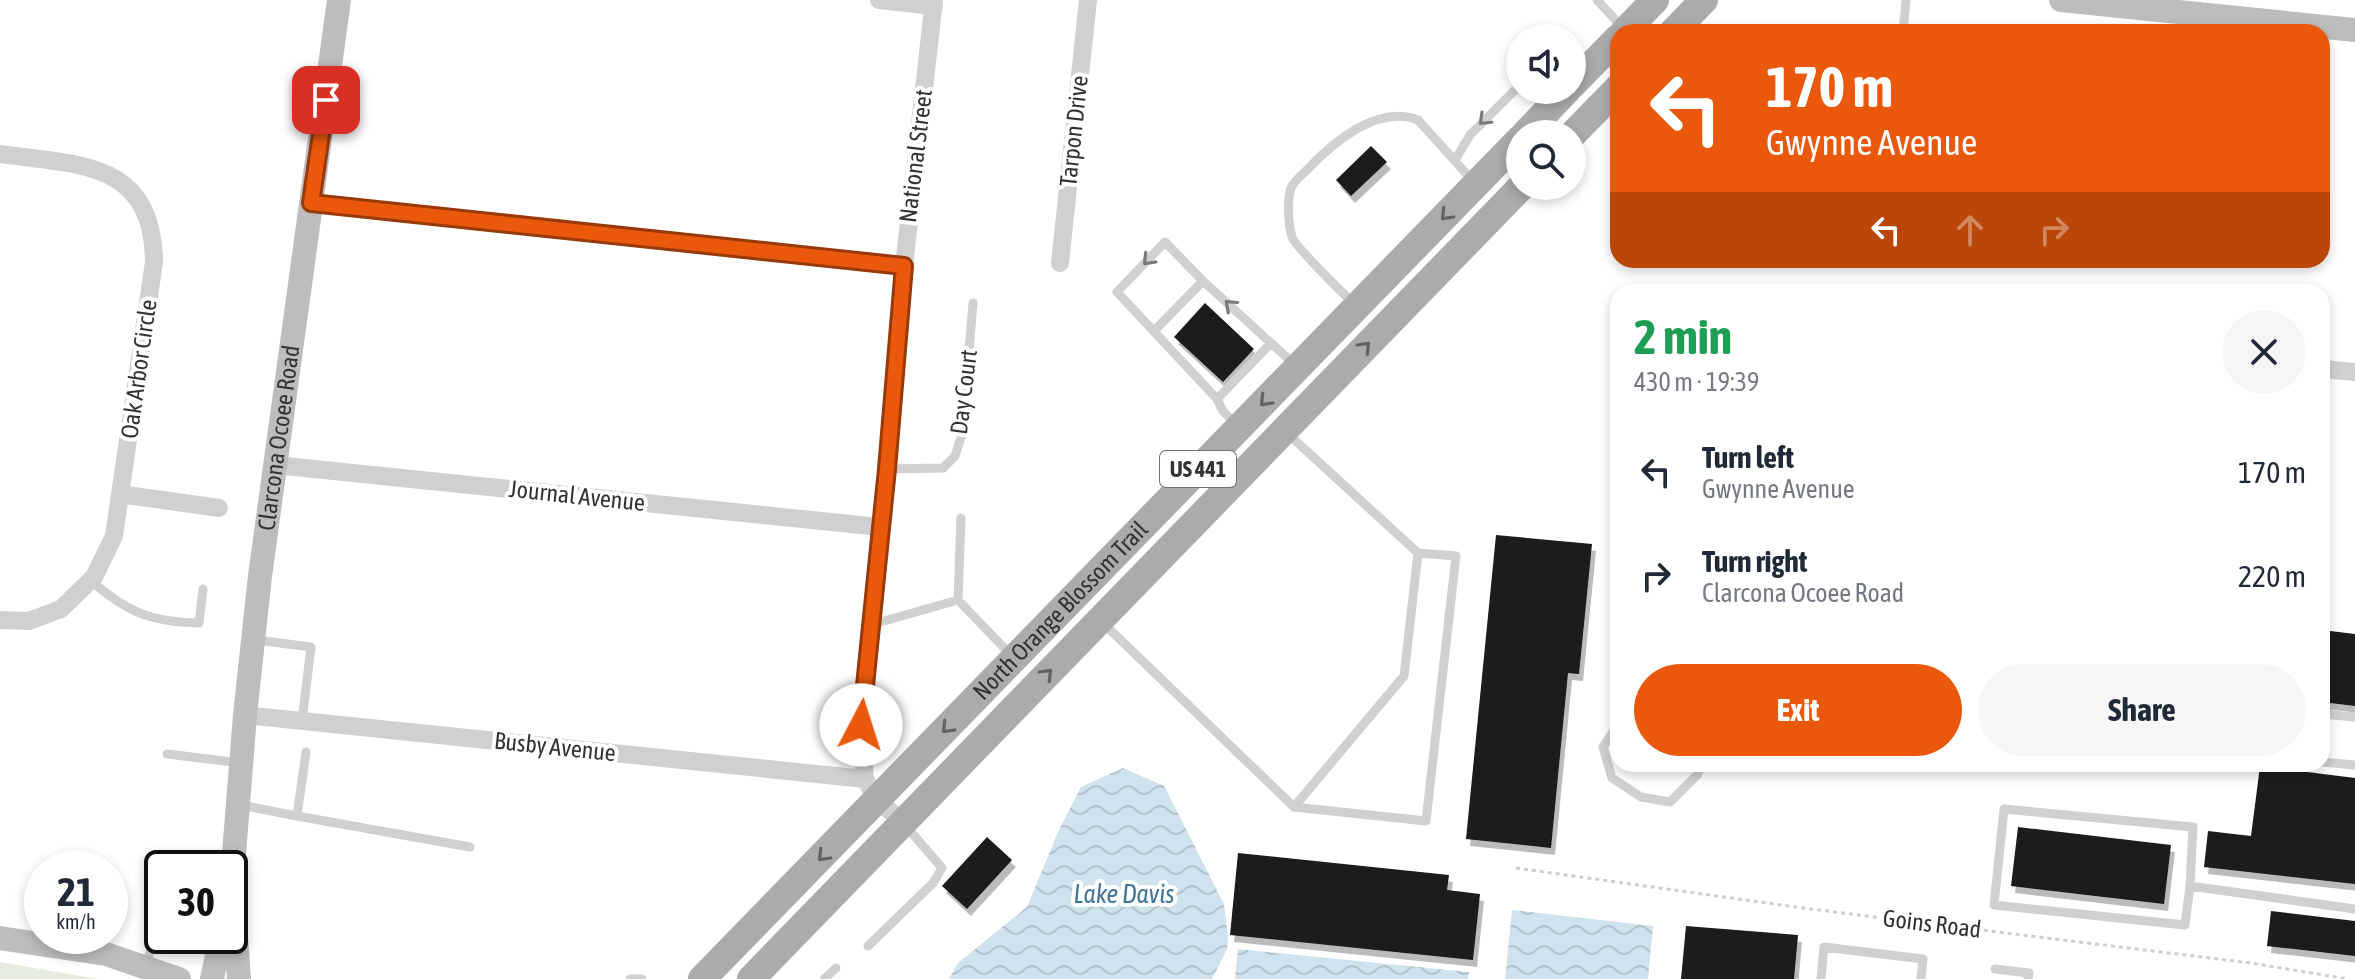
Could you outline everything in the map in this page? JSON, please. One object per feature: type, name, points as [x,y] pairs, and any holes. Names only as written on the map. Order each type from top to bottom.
[{"type":"main road","name":"Clarcona Ocoee Road","points":[[234,850],[253,640],[339,0]]},
{"type":"main road","points":[[1632,24],[1655,0]]},
{"type":"main road","points":[[1681,24],[1704,0]]},
{"type":"main road","points":[[2061,0],[2296,24]]},
{"type":"main road","points":[[2330,27],[2355,30]]},
{"type":"main road","points":[[1586,69],[1610,46]]},
{"type":"main road","points":[[1586,121],[1610,96]]},
{"type":"main road","points":[[1538,120],[1552,104]]},
{"type":"main road","name":"North Orange Blossom Trail","points":[[702,979],[871,789],[1015,658],[1506,153]]},
{"type":"main road","name":"North Orange Blossom Trail","points":[[759,976],[903,822],[1508,200]]},
{"type":"main road","points":[[0,938],[106,954],[179,979]]},
{"type":"main road","points":[[212,979],[217,954]]},
{"type":"main road","name":"Clarcona Ocoee Road","points":[[237,954],[239,979]]},
{"type":"street","points":[[879,0],[934,3]]},
{"type":"street","name":"Tarpon Drive","points":[[1060,263],[1088,0]]},
{"type":"street","name":"National Street","points":[[871,789],[861,725],[904,266],[934,3]]},
{"type":"street","name":"Oak Arbor Circle","points":[[0,154],[89,167],[117,178],[131,189],[147,215],[154,241],[153,272],[114,536],[90,580],[61,609],[29,621],[0,620]]},
{"type":"street","points":[[311,203],[904,266]]},
{"type":"street","points":[[1297,368],[1317,397]]},
{"type":"street","points":[[2330,370],[2355,372]]},
{"type":"street","name":"Journal Avenue","points":[[275,465],[880,527]]},
{"type":"street","points":[[120,494],[219,508]]},
{"type":"street","name":"Busby Avenue","points":[[245,715],[871,789]]},
{"type":"street","points":[[871,789],[903,822]]},
{"type":"lane","points":[[1597,0],[1617,24]]},
{"type":"lane","points":[[1904,24],[1906,0]]},
{"type":"lane","points":[[1455,160],[1470,135],[1506,99]]},
{"type":"lane","points":[[1356,307],[1292,240],[1289,208],[1292,186],[1322,154],[1362,125],[1394,116],[1408,116],[1418,120],[1476,184]]},
{"type":"lane","points":[[1239,428],[1223,411],[1217,399],[1117,292],[1165,242],[1297,368]]},
{"type":"lane","points":[[1154,331],[1203,281]]},
{"type":"lane","name":"Day Court","points":[[887,469],[943,468],[955,456],[962,434],[973,303]]},
{"type":"lane","points":[[1217,399],[1271,343]]},
{"type":"lane","points":[[1099,620],[1294,807],[1426,821],[1456,556],[1418,553],[1284,431]]},
{"type":"lane","points":[[961,518],[958,600],[1015,658]]},
{"type":"lane","points":[[1294,807],[1404,676],[1418,553]]},
{"type":"lane","points":[[90,580],[115,601],[142,615],[182,623],[199,623],[203,589]]},
{"type":"lane","points":[[870,625],[958,600]]},
{"type":"lane","points":[[253,640],[311,647],[302,721]]},
{"type":"lane","points":[[2330,715],[2355,717]]},
{"type":"lane","points":[[1610,736],[1603,747],[1610,771]]},
{"type":"lane","points":[[297,816],[306,752]]},
{"type":"lane","points":[[167,754],[241,763]]},
{"type":"lane","points":[[2330,763],[2355,765]]},
{"type":"lane","points":[[1610,772],[1612,778],[1641,797],[1670,802],[1699,772]]},
{"type":"lane","points":[[238,805],[470,847]]},
{"type":"lane","points":[[2004,809],[2193,827],[2190,886],[2185,925],[1994,905],[2004,809]]},
{"type":"lane","points":[[868,946],[933,883],[942,868],[903,822]]},
{"type":"lane","points":[[2190,886],[2355,909]]},
{"type":"lane","points":[[1821,979],[1824,947],[1923,959],[1921,979]]},
{"type":"lane","points":[[145,966],[149,954]]},
{"type":"lane","points":[[824,979],[836,968]]},
{"type":"lane","points":[[1995,969],[2029,973],[2028,979]]},
{"type":"lane","points":[[630,979],[642,979]]},
{"type":"path","name":"Goins Road","points":[[1516,868],[1794,907],[2251,963],[2348,979]]},
{"type":"shaded area","points":[[0,962],[98,979],[0,979]]},
{"type":"water","name":"Lake Davis","points":[[1123,768],[1164,786],[1224,904],[1227,949],[1212,979],[949,979],[958,963],[1027,907],[1058,832],[1081,787]]},
{"type":"water","points":[[1512,910],[1653,926],[1648,979],[1505,979]]},
{"type":"water","points":[[1238,949],[1469,972],[1468,979],[1235,979]]},
{"type":"building","points":[[1371,146],[1387,162],[1351,196],[1336,180]]},
{"type":"building","points":[[1205,303],[1254,349],[1223,382],[1174,337]]},
{"type":"building","points":[[1496,535],[1592,544],[1579,674],[1568,673],[1551,848],[1466,839]]},
{"type":"building","points":[[2330,631],[2355,634],[2355,706],[2330,703]]},
{"type":"building","points":[[2259,772],[2308,772],[2355,778],[2355,884],[2204,867],[2208,831],[2251,836]]},
{"type":"building","points":[[2018,827],[2171,845],[2164,904],[2011,886]]},
{"type":"building","points":[[987,837],[1012,860],[967,909],[942,886]]},
{"type":"building","points":[[1238,853],[1449,875],[1447,890],[1480,894],[1473,960],[1230,935]]},
{"type":"building","points":[[2271,911],[2355,921],[2355,956],[2267,946]]},
{"type":"building","points":[[1686,926],[1798,935],[1794,979],[1681,979]]},
{"type":"route","points":[[326,100],[311,203],[904,266],[861,725]]}]
